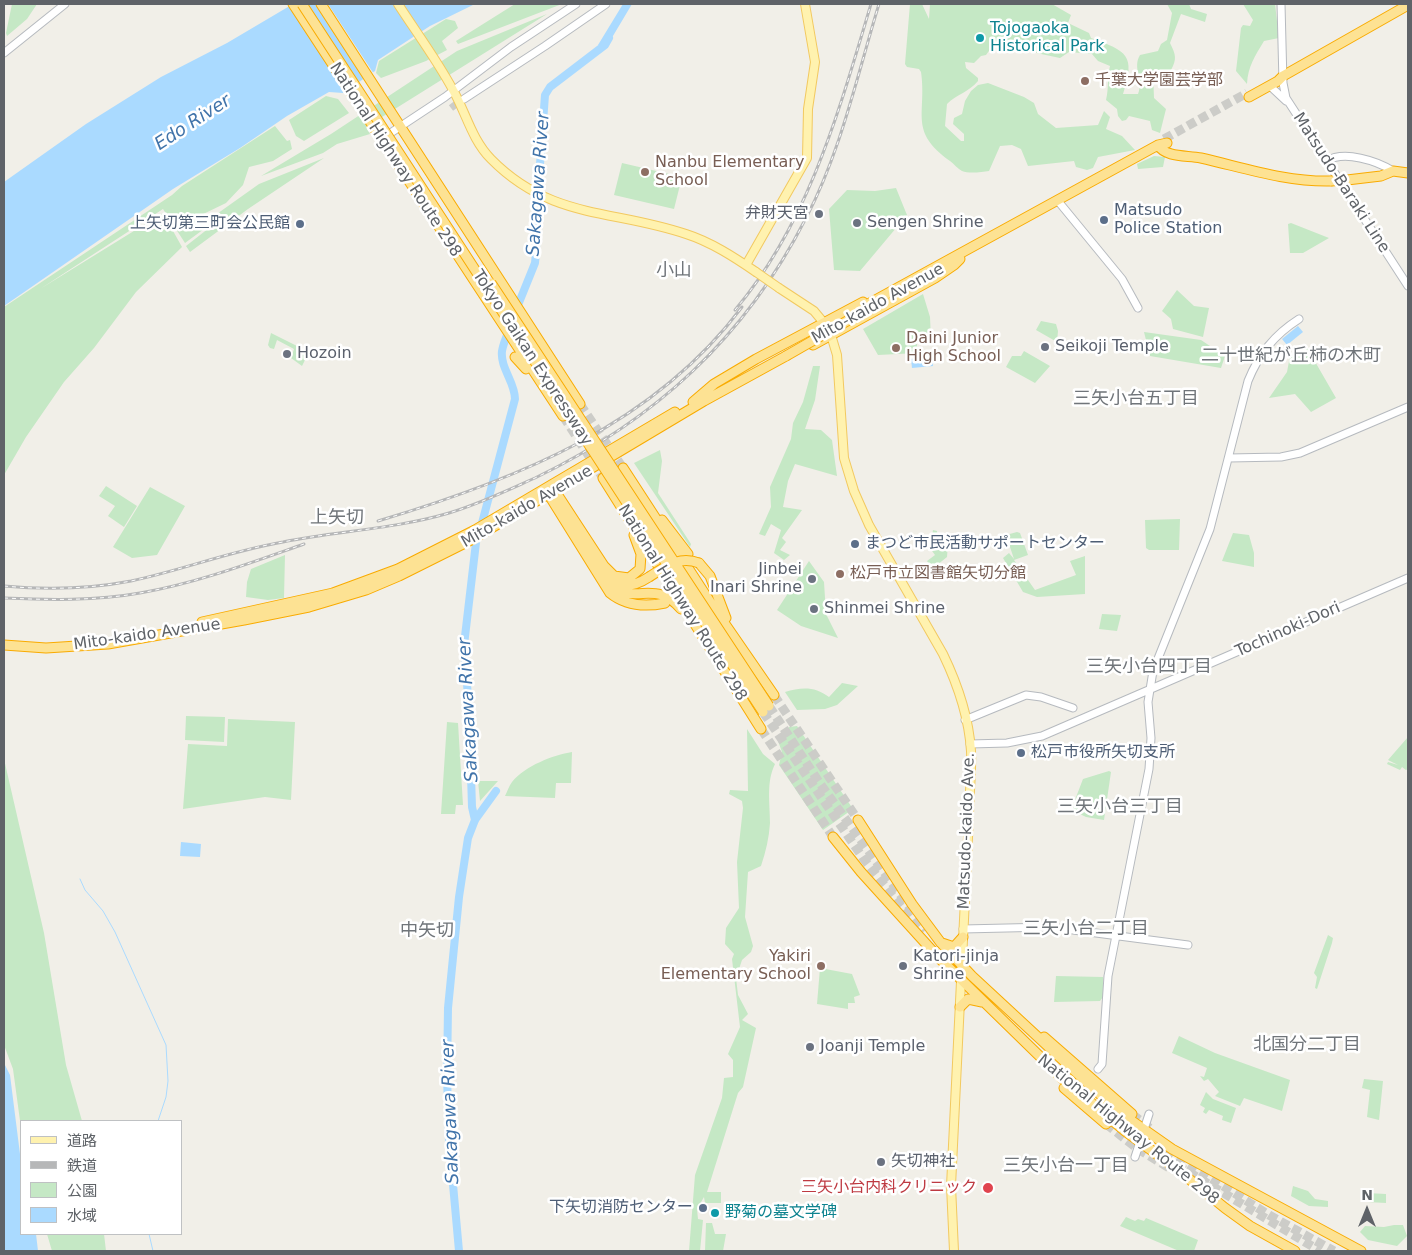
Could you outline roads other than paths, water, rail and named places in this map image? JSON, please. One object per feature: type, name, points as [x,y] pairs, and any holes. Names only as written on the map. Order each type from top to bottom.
[{"type":"highway","name":"National Highway Route 298","points":[[293,4],[563,416]]},
{"type":"highway","name":"Tokyo Gaikan Expressway","points":[[302,4],[766,709],[310,4]]},
{"type":"highway","name":"National Highway Route 298","points":[[321,4],[462,224],[525,312],[533,332],[580,404]]},
{"type":"highway","points":[[1283,76],[1277,76],[1248,95],[1270,86],[1283,76],[1408,5]]},
{"type":"highway","name":"Mito-kaido Avenue","points":[[946,264],[1163,143],[1165,153],[1203,158],[1255,172],[1303,180],[1347,180],[1381,176],[1393,171]]},
{"type":"highway","points":[[1393,171],[1408,173]]},
{"type":"highway","points":[[693,402],[714,384],[824,322],[946,264]]},
{"type":"highway","points":[[704,401],[719,397],[831,335],[946,264]]},
{"type":"highway","name":"Mito-kaido Avenue","points":[[550,491],[693,402],[933,271]]},
{"type":"highway","points":[[514,342],[514,355],[536,377]]},
{"type":"highway","name":"Mito-kaido Avenue","points":[[4,643],[107,640],[253,618],[334,600],[399,576],[550,491],[784,353]]},
{"type":"highway","name":"National Highway Route 298","points":[[622,468],[717,606],[772,692]]},
{"type":"highway","name":"National Highway Route 298","points":[[603,478],[761,729]]},
{"type":"highway","points":[[631,480],[688,554]]},
{"type":"highway","points":[[550,491],[610,573],[624,578],[637,573],[642,564],[640,548],[614,496]]},
{"type":"highway","points":[[550,491],[600,579],[610,593],[621,600],[642,605],[665,603]]},
{"type":"highway","points":[[582,534],[602,572],[613,583],[632,586],[677,561],[688,560],[699,563],[710,576],[717,606]]},
{"type":"highway","points":[[600,579],[611,589],[623,594],[653,593],[666,596],[679,606],[692,622]]},
{"type":"highway","name":"National Highway Route 298","points":[[858,820],[912,904],[942,943],[962,965],[1100,1095],[1144,1130],[1172,1148],[1361,1251]]},
{"type":"highway","name":"National Highway Route 298","points":[[833,837],[884,899],[982,1002],[1063,1079],[1140,1142],[1244,1222],[1295,1251]]},
{"type":"highway","points":[[942,943],[954,946],[963,933]]},
{"type":"highway","points":[[960,1007],[968,999],[982,1002]]},
{"type":"highway","points":[[1013,1014],[1053,1044],[1132,1114]]},
{"type":"highway","points":[[1014,1033],[1029,1054],[1054,1080],[1106,1124]]},
{"type":"main road","points":[[398,4],[454,91],[476,138],[487,155],[507,174],[534,192],[581,211],[686,234],[711,244],[809,308],[824,322]]},
{"type":"main road","points":[[746,266],[807,158],[808,104],[815,69],[805,4]]},
{"type":"main road","name":"Matsudo-kaido Ave.","points":[[824,322],[831,335],[837,355],[844,458],[854,491],[869,524],[943,654],[952,676],[970,744],[951,1195],[954,1251]]},
{"type":"street","points":[[4,54],[65,4]]},
{"type":"street","points":[[384,144],[401,127],[454,91],[511,46],[576,4]]},
{"type":"street","points":[[464,99],[606,4]]},
{"type":"street","name":"Matsudo-Baraki Line","points":[[1281,4],[1284,93],[1288,103],[1408,286]]},
{"type":"street","points":[[1270,86],[1288,103]]},
{"type":"street","points":[[1327,161],[1336,156],[1346,156],[1384,166],[1393,171]]},
{"type":"street","points":[[1058,201],[1122,279],[1138,308]]},
{"type":"street","points":[[1098,1069],[1102,1064],[1106,990],[1149,769],[1150,688],[1155,666],[1210,530],[1248,381],[1256,362],[1275,336],[1298,319]]},
{"type":"street","points":[[1229,458],[1281,457],[1300,454],[1408,407]]},
{"type":"street","name":"Tochinoki-Dori","points":[[970,744],[1007,744],[1042,736],[1408,578]]},
{"type":"street","points":[[965,720],[1026,695],[1041,697],[1073,708]]},
{"type":"street","points":[[963,933],[1050,927],[1188,945]]},
{"type":"street","points":[[1136,1158],[1149,1114]]},
{"type":"water","name":"Edo River","points":[[293,4],[475,4],[430,26],[378,60],[375,71],[343,93],[329,92],[287,116],[240,148],[173,189],[4,306],[4,182],[86,124],[161,77],[227,43]]},
{"type":"water","points":[[623,4],[632,4],[607,46],[598,45]]},
{"type":"water","points":[[1298,326],[1303,332],[1287,345],[1282,339]]},
{"type":"water","points":[[932,356],[933,366],[912,368],[911,359]]},
{"type":"water","points":[[181,842],[201,844],[200,857],[180,856]]},
{"type":"water","points":[[4,1063],[10,1075],[20,1154],[20,1235],[36,1235],[38,1251],[4,1251]]},
{"type":"waterway","name":"Sakagawa River","points":[[516,310],[535,263],[545,95],[550,87],[605,45],[609,38]]},
{"type":"waterway","name":"Sakagawa River","points":[[475,820],[472,807],[469,710],[464,645],[477,534],[482,523],[515,399],[513,387],[502,357],[503,345],[510,328]]},
{"type":"waterway","name":"Sakagawa River","points":[[459,1251],[449,1140],[447,1076],[448,1008],[459,897],[468,838],[475,820],[496,791]]},
{"type":"waterway","points":[[80,879],[85,890],[103,911],[115,932],[166,1045],[168,1081],[166,1097],[158,1120]]},
{"type":"waterway","points":[[149,1235],[153,1251]]},
{"type":"tunnel","points":[[1164,139],[1247,93]]},
{"type":"tunnel","points":[[451,108],[463,99]]},
{"type":"tunnel","points":[[580,404],[623,468]]},
{"type":"tunnel","points":[[563,416],[603,478]]},
{"type":"tunnel","points":[[774,695],[858,820]]},
{"type":"tunnel","points":[[769,706],[821,785],[915,915]]},
{"type":"tunnel","points":[[763,712],[863,858],[922,933]]},
{"type":"tunnel","points":[[761,729],[833,837]]},
{"type":"tunnel","points":[[1132,1114],[1152,1130]]},
{"type":"tunnel","points":[[1106,1124],[1138,1149],[1171,1169]]},
{"type":"tunnel","points":[[1166,1150],[1269,1215],[1334,1251]]},
{"type":"tunnel","points":[[1177,1165],[1320,1251]]},
{"type":"railway","points":[[735,310],[761,276],[783,240],[802,203],[819,164],[847,85],[871,4]]},
{"type":"railway","points":[[4,586],[68,588],[115,584],[150,577],[264,546],[304,538],[408,523],[449,513],[471,506],[535,478],[579,455],[619,430],[657,402],[693,371],[725,338],[755,301],[782,261],[818,193],[839,140],[879,4]]},
{"type":"railway","points":[[378,521],[480,487],[530,467],[578,443],[624,416],[667,385],[706,349],[742,307]]},
{"type":"railway","points":[[4,598],[89,599],[140,593],[203,578],[304,544]]},
{"type":"place","name":"Tojogaoka Historical Park","points":[[980,38]]},
{"type":"place","name":"千葉大学園芸学部","points":[[1085,81]]},
{"type":"place","name":"Nanbu Elementary School","points":[[645,172]]},
{"type":"place","name":"弁財天宮","points":[[819,214]]},
{"type":"place","name":"Matsudo Police Station","points":[[1104,220]]},
{"type":"place","name":"Sengen Shrine","points":[[857,223]]},
{"type":"place","name":"上矢切第三町会公民館","points":[[300,224]]},
{"type":"place","name":"Seikoji Temple","points":[[1045,347]]},
{"type":"place","name":"Daini Junior High School","points":[[896,348]]},
{"type":"place","name":"Hozoin","points":[[287,354]]},
{"type":"place","name":"まつど市民活動サポートセンター","points":[[855,544]]},
{"type":"place","name":"松戸市立図書館矢切分館","points":[[840,574]]},
{"type":"place","name":"Jinbei Inari Shrine","points":[[812,579]]},
{"type":"place","name":"Shinmei Shrine","points":[[814,609]]},
{"type":"place","name":"松戸市役所矢切支所","points":[[1021,753]]},
{"type":"place","name":"Yakiri Elementary School","points":[[821,966]]},
{"type":"place","name":"Katori-jinja Shrine","points":[[903,966]]},
{"type":"place","name":"Joanji Temple","points":[[810,1047]]},
{"type":"place","name":"矢切神社","points":[[881,1162]]},
{"type":"place","name":"三矢小台内科クリニック","points":[[988,1188]]},
{"type":"place","name":"下矢切消防センター","points":[[703,1208]]},
{"type":"place","name":"野菊の墓文学碑","points":[[715,1213]]},
{"type":"district","name":"小山","points":[[674,271]]},
{"type":"district","name":"二十世紀が丘柿の木町","points":[[1291,356]]},
{"type":"district","name":"三矢小台五丁目","points":[[1136,399]]},
{"type":"district","name":"上矢切","points":[[337,518]]},
{"type":"district","name":"三矢小台四丁目","points":[[1149,667]]},
{"type":"district","name":"三矢小台三丁目","points":[[1120,807]]},
{"type":"district","name":"三矢小台二丁目","points":[[1086,929]]},
{"type":"district","name":"中矢切","points":[[427,931]]},
{"type":"district","name":"北国分二丁目","points":[[1307,1045]]},
{"type":"district","name":"三矢小台一丁目","points":[[1066,1166]]}]
